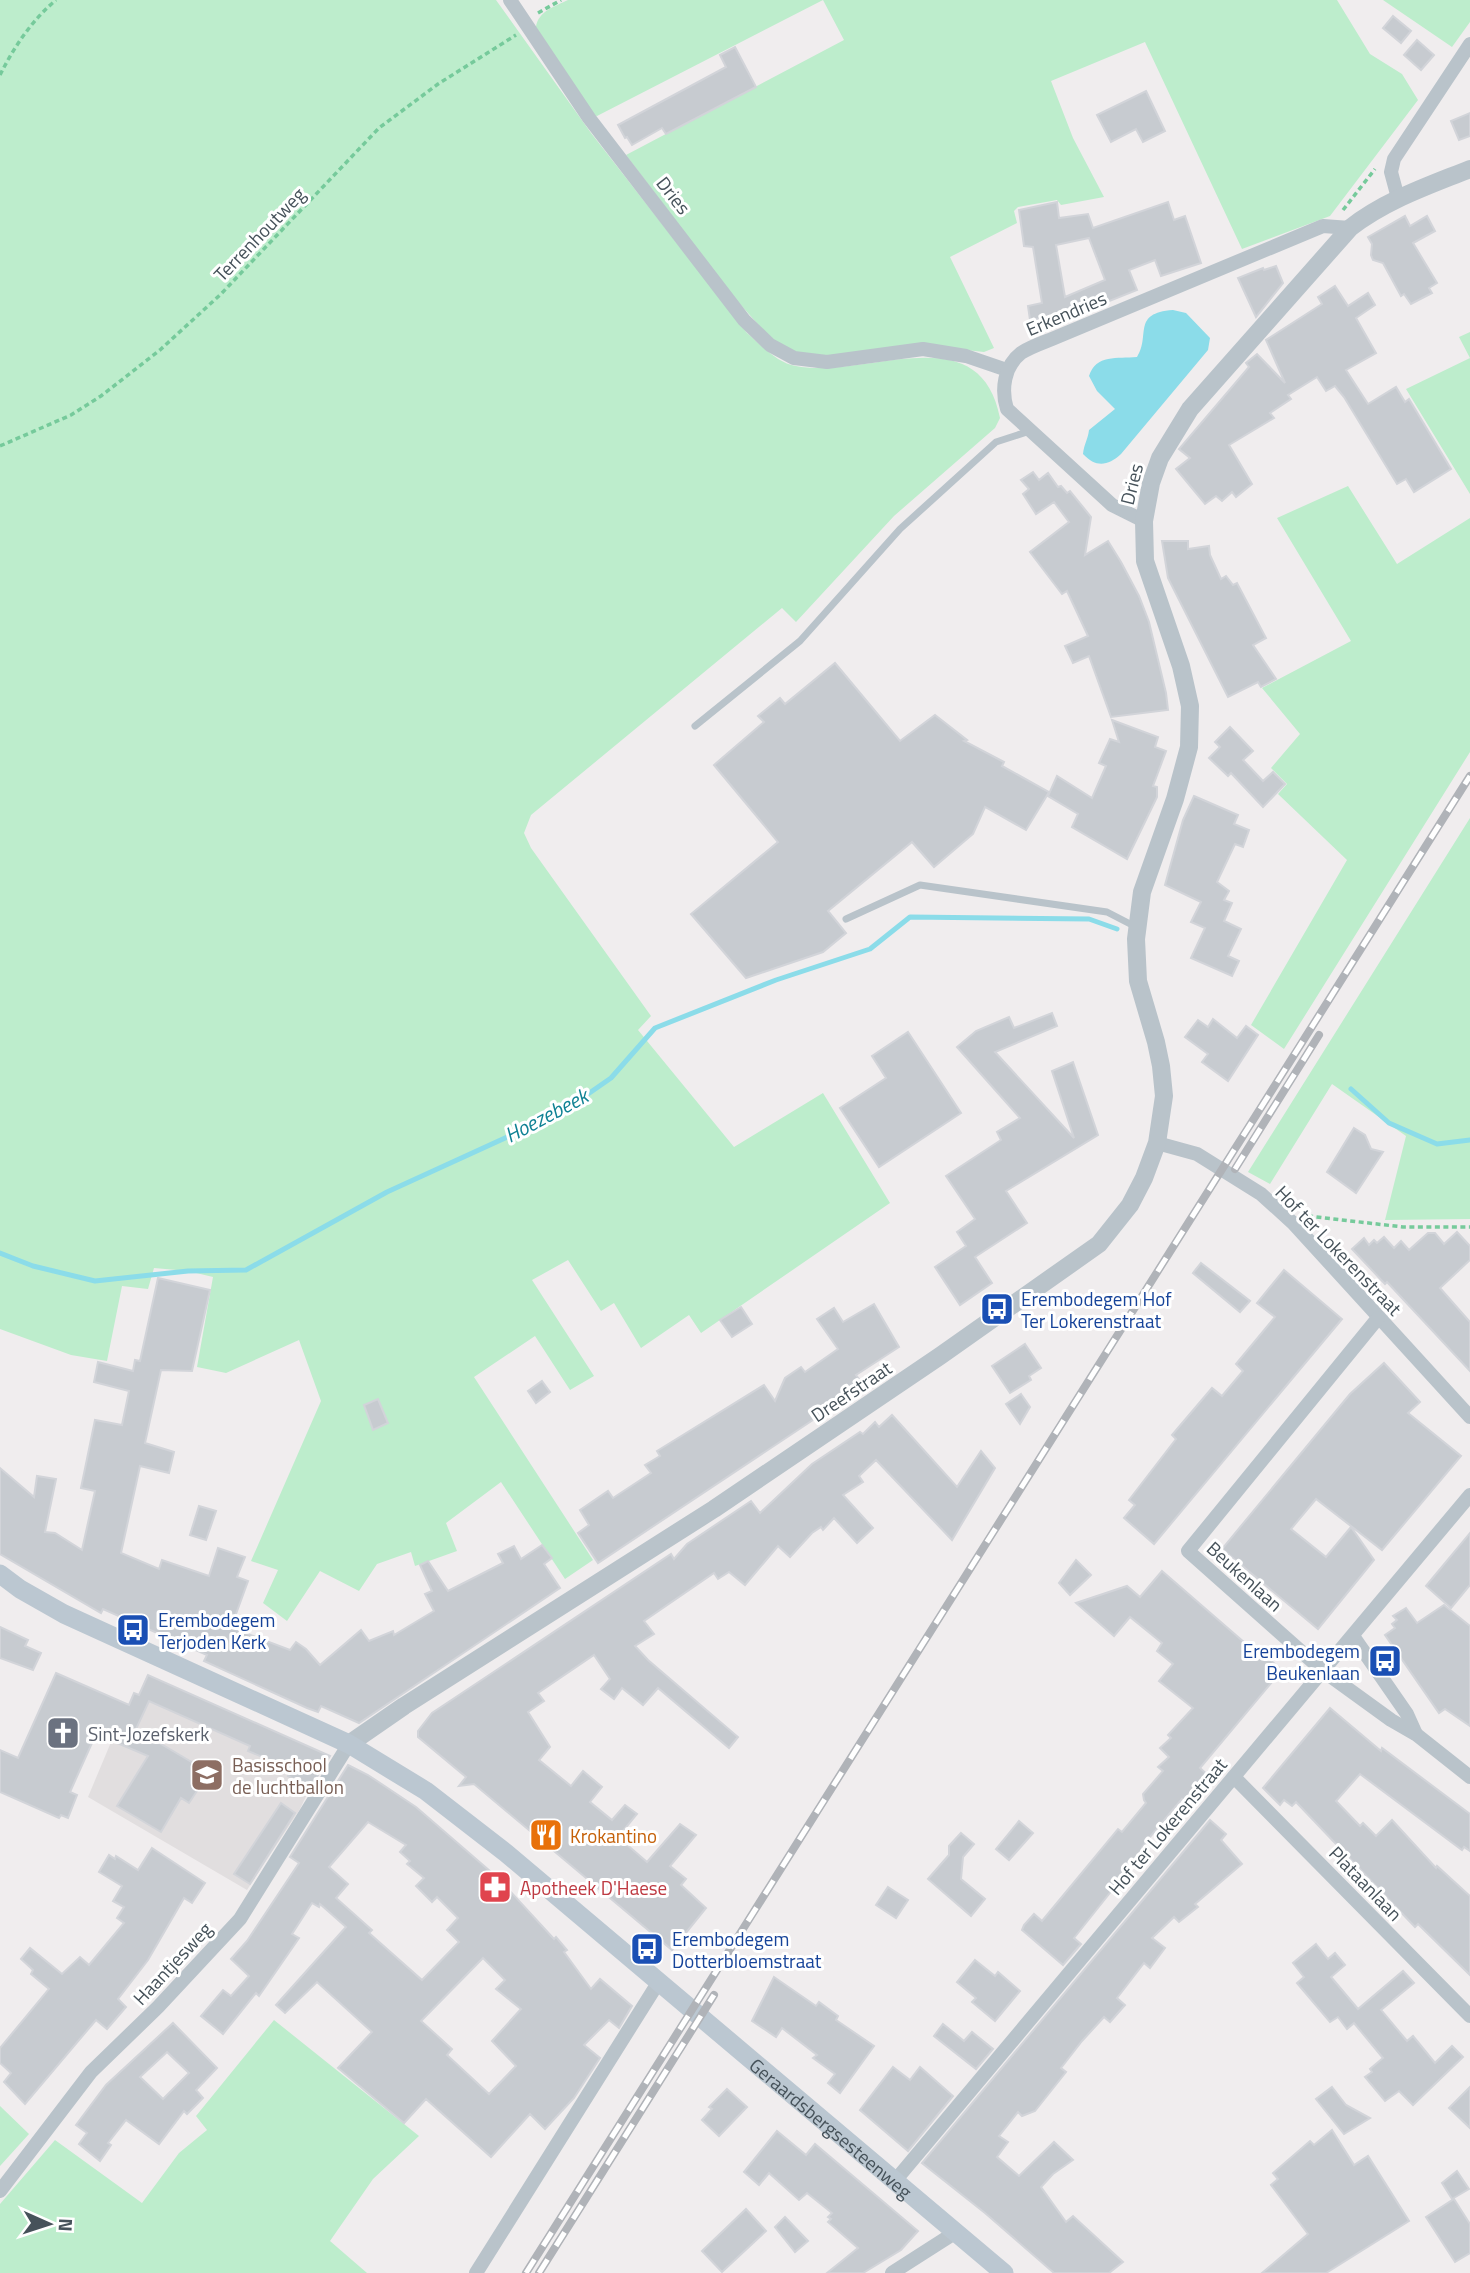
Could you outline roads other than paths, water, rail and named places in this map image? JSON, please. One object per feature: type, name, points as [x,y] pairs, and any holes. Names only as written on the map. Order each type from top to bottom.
[{"type":"main road","name":"Geraardsbergsesteenweg","points":[[0,1574],[20,1589],[77,1620],[349,1744],[426,1791],[506,1853],[1004,2273]]},
{"type":"street","name":"Dries","points":[[510,0],[589,118],[744,320],[770,345],[794,358],[827,362],[923,349],[966,356],[1007,370]]},
{"type":"street","points":[[1398,198],[1391,172],[1394,159],[1470,44]]},
{"type":"street","name":"Dries","points":[[1136,933],[1142,892],[1175,799],[1189,747],[1190,706],[1181,666],[1145,561],[1144,521],[1150,483],[1160,458],[1190,409],[1350,228],[1371,212],[1398,198],[1470,169]]},
{"type":"street","name":"Erkendries","points":[[1007,370],[1021,353],[1323,226],[1350,228]]},
{"type":"street","points":[[1007,370],[1003,397],[1007,409],[1112,505],[1144,521]]},
{"type":"street","name":"Dreefstraat","points":[[349,1744],[404,1706],[714,1509],[940,1356],[1099,1244],[1130,1205],[1144,1178],[1157,1143],[1164,1096],[1161,1066],[1138,981],[1136,933]]},
{"type":"street","name":"Hof ter Lokerenstraat","points":[[1157,1143],[1197,1154],[1261,1194],[1293,1223],[1470,1417]]},
{"type":"street","name":"Beukenlaan","points":[[1378,1318],[1188,1551],[1322,1670],[1391,1720],[1417,1735],[1470,1777]]},
{"type":"street","name":"Hof ter Lokerenstraat","points":[[894,2182],[1470,1495]]},
{"type":"street","name":"Beukenlaan","points":[[1353,1636],[1407,1714],[1417,1735]]},
{"type":"street","name":"Haantjesweg","points":[[0,2191],[91,2072],[158,2007],[240,1919],[349,1744]]},
{"type":"street","name":"Plataanlaan","points":[[1234,1777],[1470,2016]]},
{"type":"street","points":[[476,2273],[658,1983]]},
{"type":"street","points":[[892,2273],[956,2232]]},
{"type":"lane","points":[[695,726],[800,642],[900,529],[996,442],[1030,431]]},
{"type":"lane","points":[[845,919],[920,885],[1107,912],[1136,933]]},
{"type":"water","points":[[1173,310],[1186,313],[1210,338],[1208,350],[1121,454],[1107,463],[1093,462],[1083,454],[1089,430],[1115,409],[1097,391],[1089,376],[1092,369],[1108,359],[1137,357],[1147,321],[1160,312]]},
{"type":"waterway","name":"Hoezebeek","points":[[0,1253],[33,1266],[95,1281],[188,1271],[246,1270],[387,1192],[562,1112],[611,1078],[655,1028],[776,980],[870,949],[910,917],[1089,919],[1117,929]]},
{"type":"waterway","name":"Hoezebeek","points":[[1351,1089],[1389,1123],[1437,1144],[1470,1140]]},
{"type":"railway","points":[[526,2273],[1470,776]]},
{"type":"railway","points":[[1235,1169],[1319,1035]]},
{"type":"railway","points":[[539,2273],[714,1995]]},
{"type":"place","name":"Erembodegem Hof Ter Lokerenstraat","points":[[997,1309]]},
{"type":"place","name":"Erembodegem Terjoden Kerk","points":[[133,1630]]},
{"type":"place","name":"Erembodegem Beukenlaan","points":[[1385,1661]]},
{"type":"place","name":"Sint-Jozefskerk","points":[[63,1733]]},
{"type":"place","name":"Basisschool de luchtballon","points":[[207,1775]]},
{"type":"place","name":"Krokantino","points":[[546,1835]]},
{"type":"place","name":"Apotheek D'Haese","points":[[495,1887]]},
{"type":"place","name":"Erembodegem Dotterbloemstraat","points":[[647,1949]]}]
